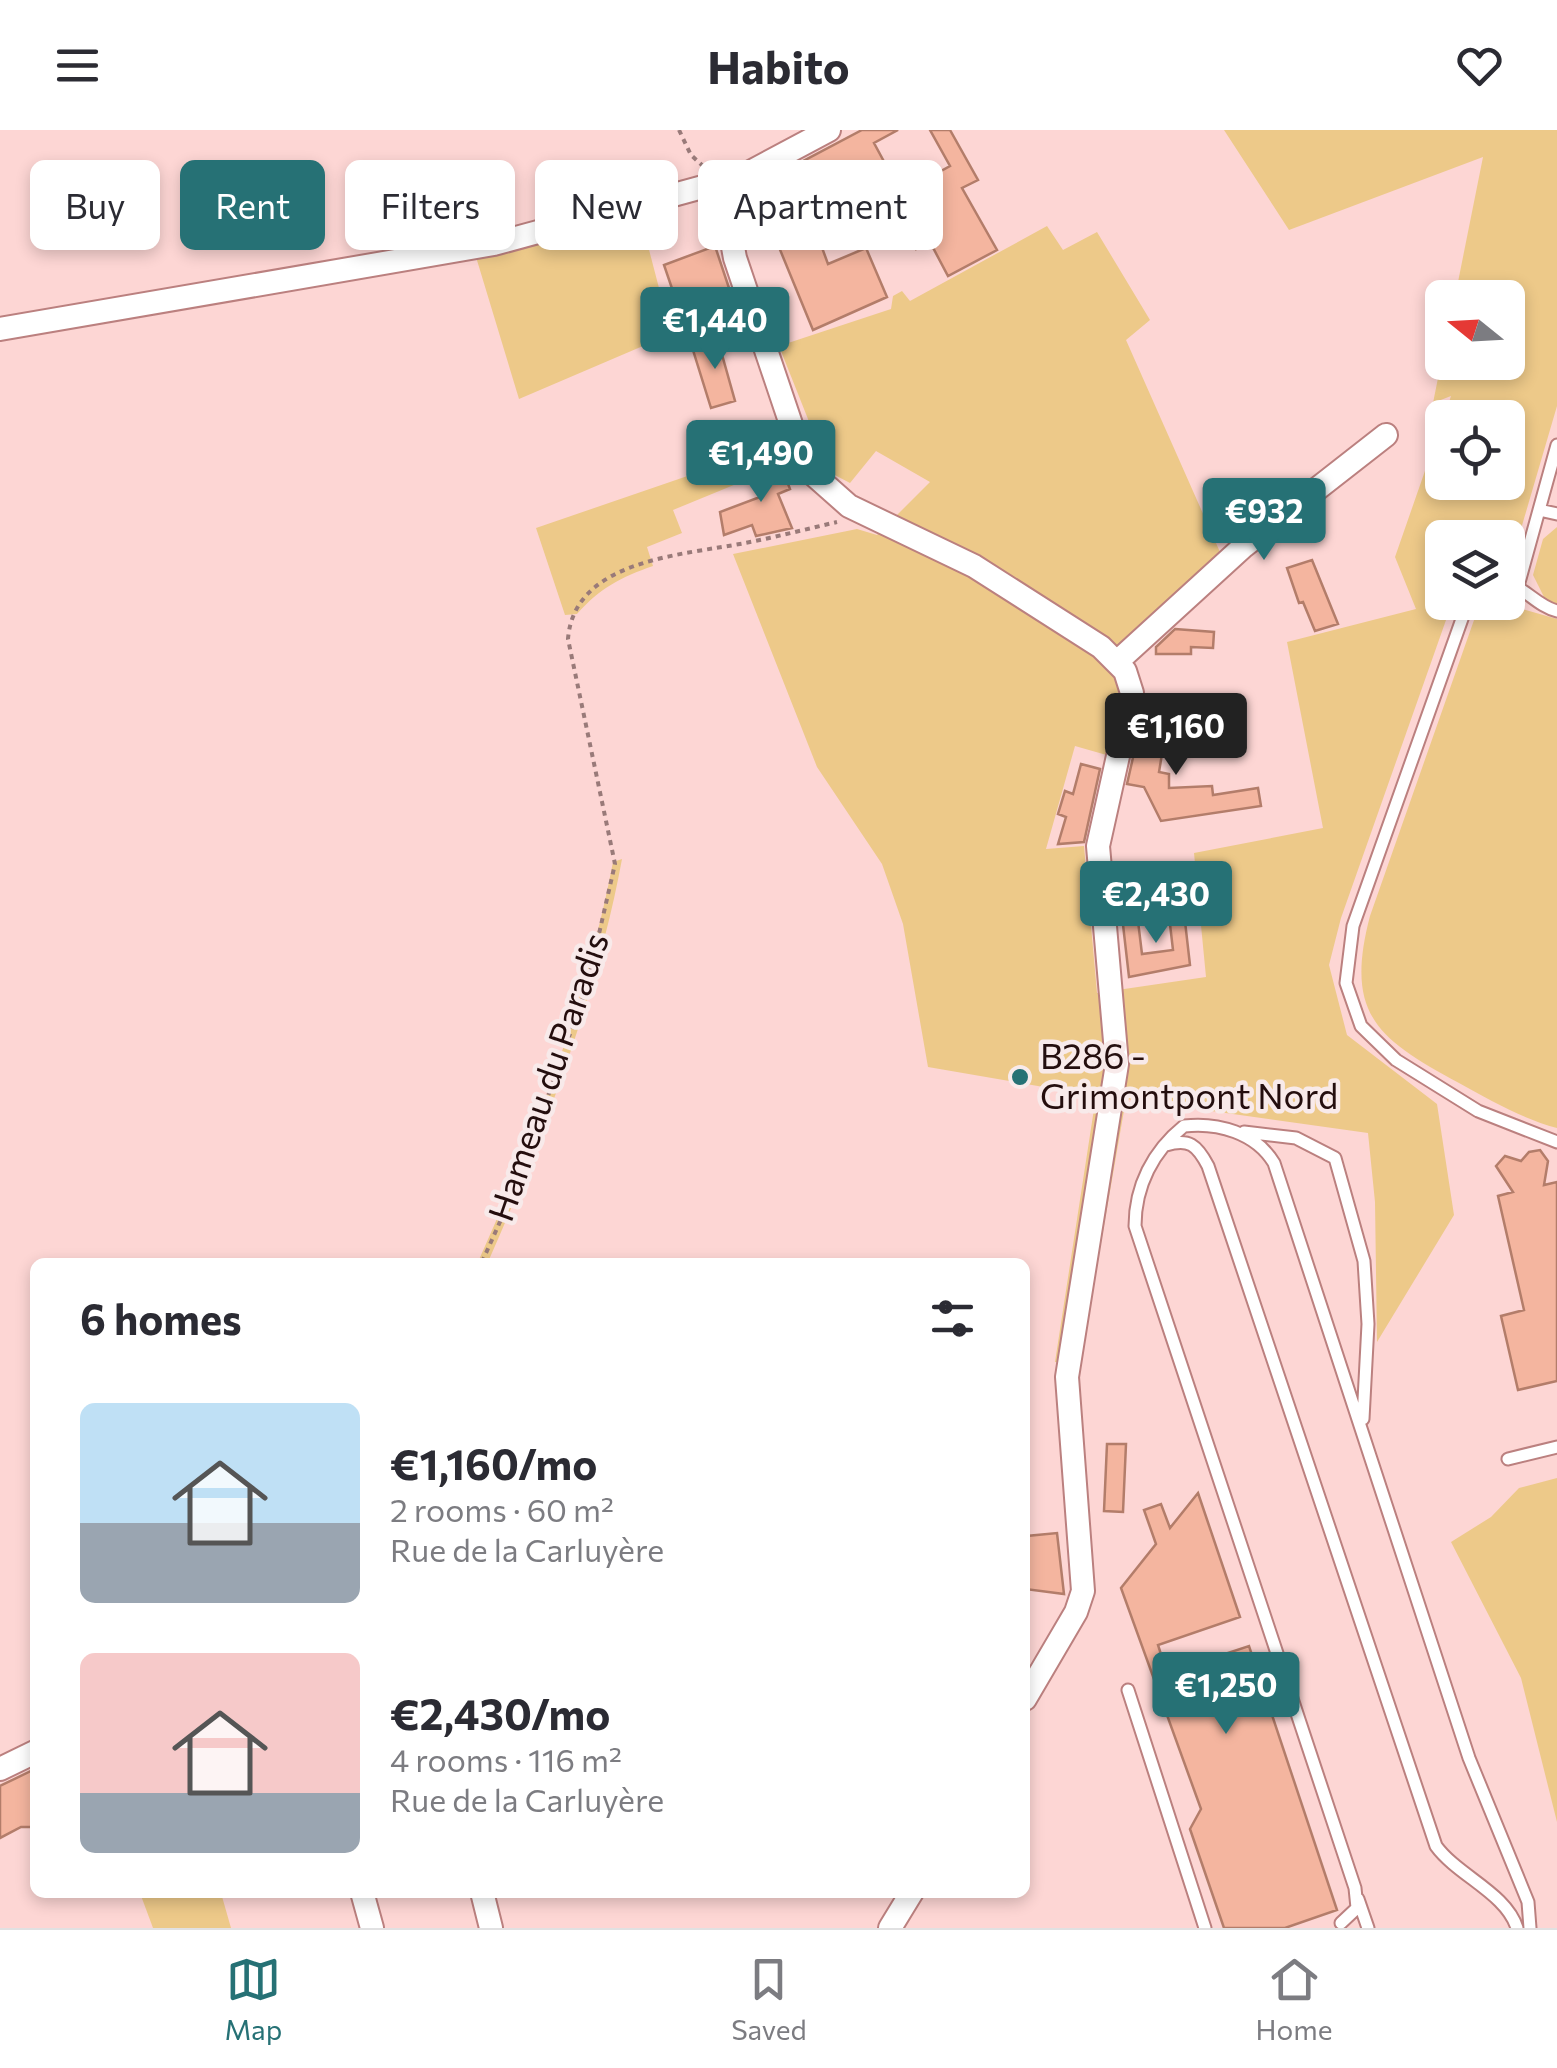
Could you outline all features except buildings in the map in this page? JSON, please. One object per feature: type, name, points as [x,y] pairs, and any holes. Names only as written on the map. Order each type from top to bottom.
[{"type":"street","points":[[773,160],[829,130]]},
{"type":"street","points":[[0,329],[446,254],[698,188]]},
{"type":"street","points":[[734,250],[798,442],[826,488],[866,514],[974,566],[1118,661],[1129,681],[1131,708],[1098,846],[1117,1064],[1067,1377],[1083,1590],[1030,1690]]},
{"type":"street","points":[[1118,661],[1244,546],[1386,436]]},
{"type":"street","points":[[0,1769],[30,1754]]},
{"type":"street","points":[[364,1898],[372,1928]]},
{"type":"street","points":[[484,1898],[491,1928]]},
{"type":"street","points":[[890,1928],[908,1898]]},
{"type":"lane","points":[[1525,549],[1557,445]]},
{"type":"lane","points":[[1539,510],[1557,514]]},
{"type":"lane","points":[[1525,596],[1557,612]]},
{"type":"lane","points":[[1462,620],[1353,926],[1346,983],[1361,1026],[1396,1060],[1478,1111],[1557,1142]]},
{"type":"lane","points":[[1365,1438],[1364,1261],[1335,1158],[1296,1138],[1201,1124],[1184,1126],[1164,1146],[1140,1186],[1136,1226],[1368,1928]]},
{"type":"lane","points":[[1232,1131],[1254,1140],[1274,1163],[1469,1758],[1528,1902],[1530,1928]]},
{"type":"lane","points":[[1164,1146],[1182,1140],[1192,1143],[1208,1166],[1436,1846],[1449,1864],[1506,1907],[1517,1928]]},
{"type":"lane","points":[[1508,1459],[1557,1448]]},
{"type":"lane","points":[[1128,1690],[1205,1928]]},
{"type":"lane","points":[[1341,1923],[1351,1916],[1358,1900]]},
{"type":"path","points":[[679,130],[698,161]]},
{"type":"path","name":"Hameau du Paradis","points":[[484,1258],[516,1186],[587,986],[615,864],[568,639],[570,618],[581,598],[622,570],[866,514]]},
{"type":"shaded area","points":[[1224,130],[1557,130],[1557,406],[1524,520],[1425,520],[1425,620],[1446,620],[1341,918],[1329,965],[1347,1035],[1437,1104],[1454,1215],[1377,1342],[1375,1202],[1368,1133],[1126,1099],[1080,1364],[1055,1362],[1096,1096],[928,1067],[903,924],[882,864],[817,767],[733,554],[857,529],[877,535],[930,482],[876,451],[850,483],[829,472],[779,346],[891,309],[893,296],[902,291],[910,301],[1047,226],[1063,250],[1097,232],[1150,320],[1126,340],[1220,552],[1106,664],[1117,674],[1119,709],[1110,756],[1075,746],[1046,849],[1084,846],[1097,993],[1206,977],[1194,853],[1323,828],[1287,642],[1416,609],[1395,557],[1425,471],[1425,500],[1525,500],[1525,400],[1450,400],[1451,396],[1434,400],[1438,380],[1525,380],[1525,280],[1458,280],[1483,157],[1289,230]]},
{"type":"shaded area","points":[[535,235],[535,250],[649,250],[671,334],[519,399],[476,257],[495,250],[515,250],[515,242]]},
{"type":"shaded area","points":[[737,459],[746,480],[673,510],[682,533],[647,547],[653,566],[612,584],[577,614],[565,615],[536,528]]},
{"type":"shaded area","points":[[1557,527],[1557,605],[1546,601],[1533,575],[1543,539]]},
{"type":"shaded area","points":[[1525,610],[1557,619],[1557,1128],[1495,1102],[1431,1067],[1388,1037],[1365,1001],[1363,950],[1370,916],[1474,620],[1525,620]]},
{"type":"shaded area","points":[[622,859],[612,909],[566,1064],[490,1258],[480,1258],[557,1066],[589,964],[613,862]]},
{"type":"shaded area","points":[[1557,1478],[1557,1822],[1521,1678],[1451,1542],[1491,1517],[1519,1488]]},
{"type":"shaded area","points":[[142,1898],[222,1898],[231,1928],[153,1928]]},
{"type":"place","name":"B286 - Grimontpont Nord","points":[[1020,1077]]}]
